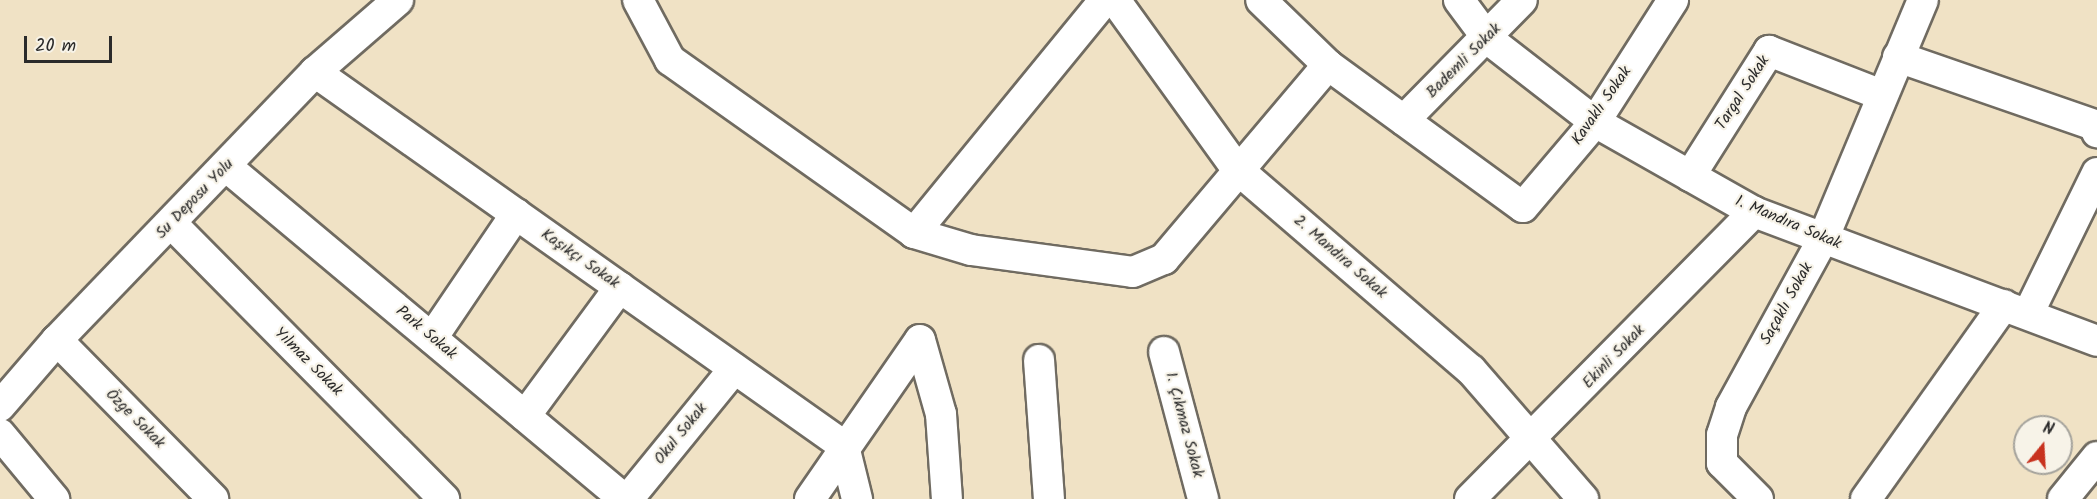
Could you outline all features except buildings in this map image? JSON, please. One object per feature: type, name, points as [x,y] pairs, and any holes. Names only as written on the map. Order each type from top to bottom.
[{"type":"street","name":"Su Deposu Yolu","points":[[0,406],[57,340],[172,224],[315,72],[398,0]]},
{"type":"street","points":[[638,0],[670,60],[914,233],[971,250],[1133,272],[1164,259],[1237,169],[1328,65]]},
{"type":"street","points":[[914,233],[1105,0]]},
{"type":"street","name":"2. Mandıra Sokak","points":[[1115,0],[1237,169],[1471,370],[1534,439],[1583,499]]},
{"type":"street","points":[[1261,0],[1328,65],[1404,120]]},
{"type":"street","name":"1. Mandıra Sokak","points":[[1459,0],[1488,39],[1595,122],[1754,212],[2097,341]]},
{"type":"street","name":"Bademli Sokak","points":[[1404,120],[1488,39],[1522,0]]},
{"type":"street","name":"Kavaklı Sokak","points":[[1404,120],[1523,207],[1595,122],[1673,0]]},
{"type":"street","name":"Saçaklı Sokak","points":[[1758,499],[1722,463],[1722,435],[1731,407],[1823,239],[1923,0]]},
{"type":"street","name":"Targal Sokak","points":[[1690,176],[1769,51],[1882,95]]},
{"type":"street","points":[[1898,57],[2094,125],[2097,132]]},
{"type":"street","name":"Kaşıkçı Sokak","points":[[315,72],[844,446]]},
{"type":"street","name":"Park Sokak","points":[[226,167],[626,499]]},
{"type":"street","points":[[1866,499],[2016,310],[2097,173]]},
{"type":"street","name":"Ekinli Sokak","points":[[1470,499],[1534,439],[1754,212]]},
{"type":"street","points":[[432,338],[516,214]]},
{"type":"street","name":"Yılmaz Sokak","points":[[172,224],[444,499]]},
{"type":"street","points":[[525,416],[620,287]]},
{"type":"street","name":"Özge Sokak","points":[[57,340],[213,499]]},
{"type":"street","points":[[810,499],[844,446],[920,340],[941,414],[947,499]]},
{"type":"street","name":"1. Çıkmaz Sokak","points":[[1164,352],[1203,499]]},
{"type":"street","points":[[1039,360],[1049,499]]},
{"type":"street","name":"Okul Sokak","points":[[626,499],[734,369]]},
{"type":"street","points":[[0,434],[54,499]]},
{"type":"street","points":[[844,446],[857,499]]},
{"type":"street","points":[[2063,499],[2094,468]]}]
